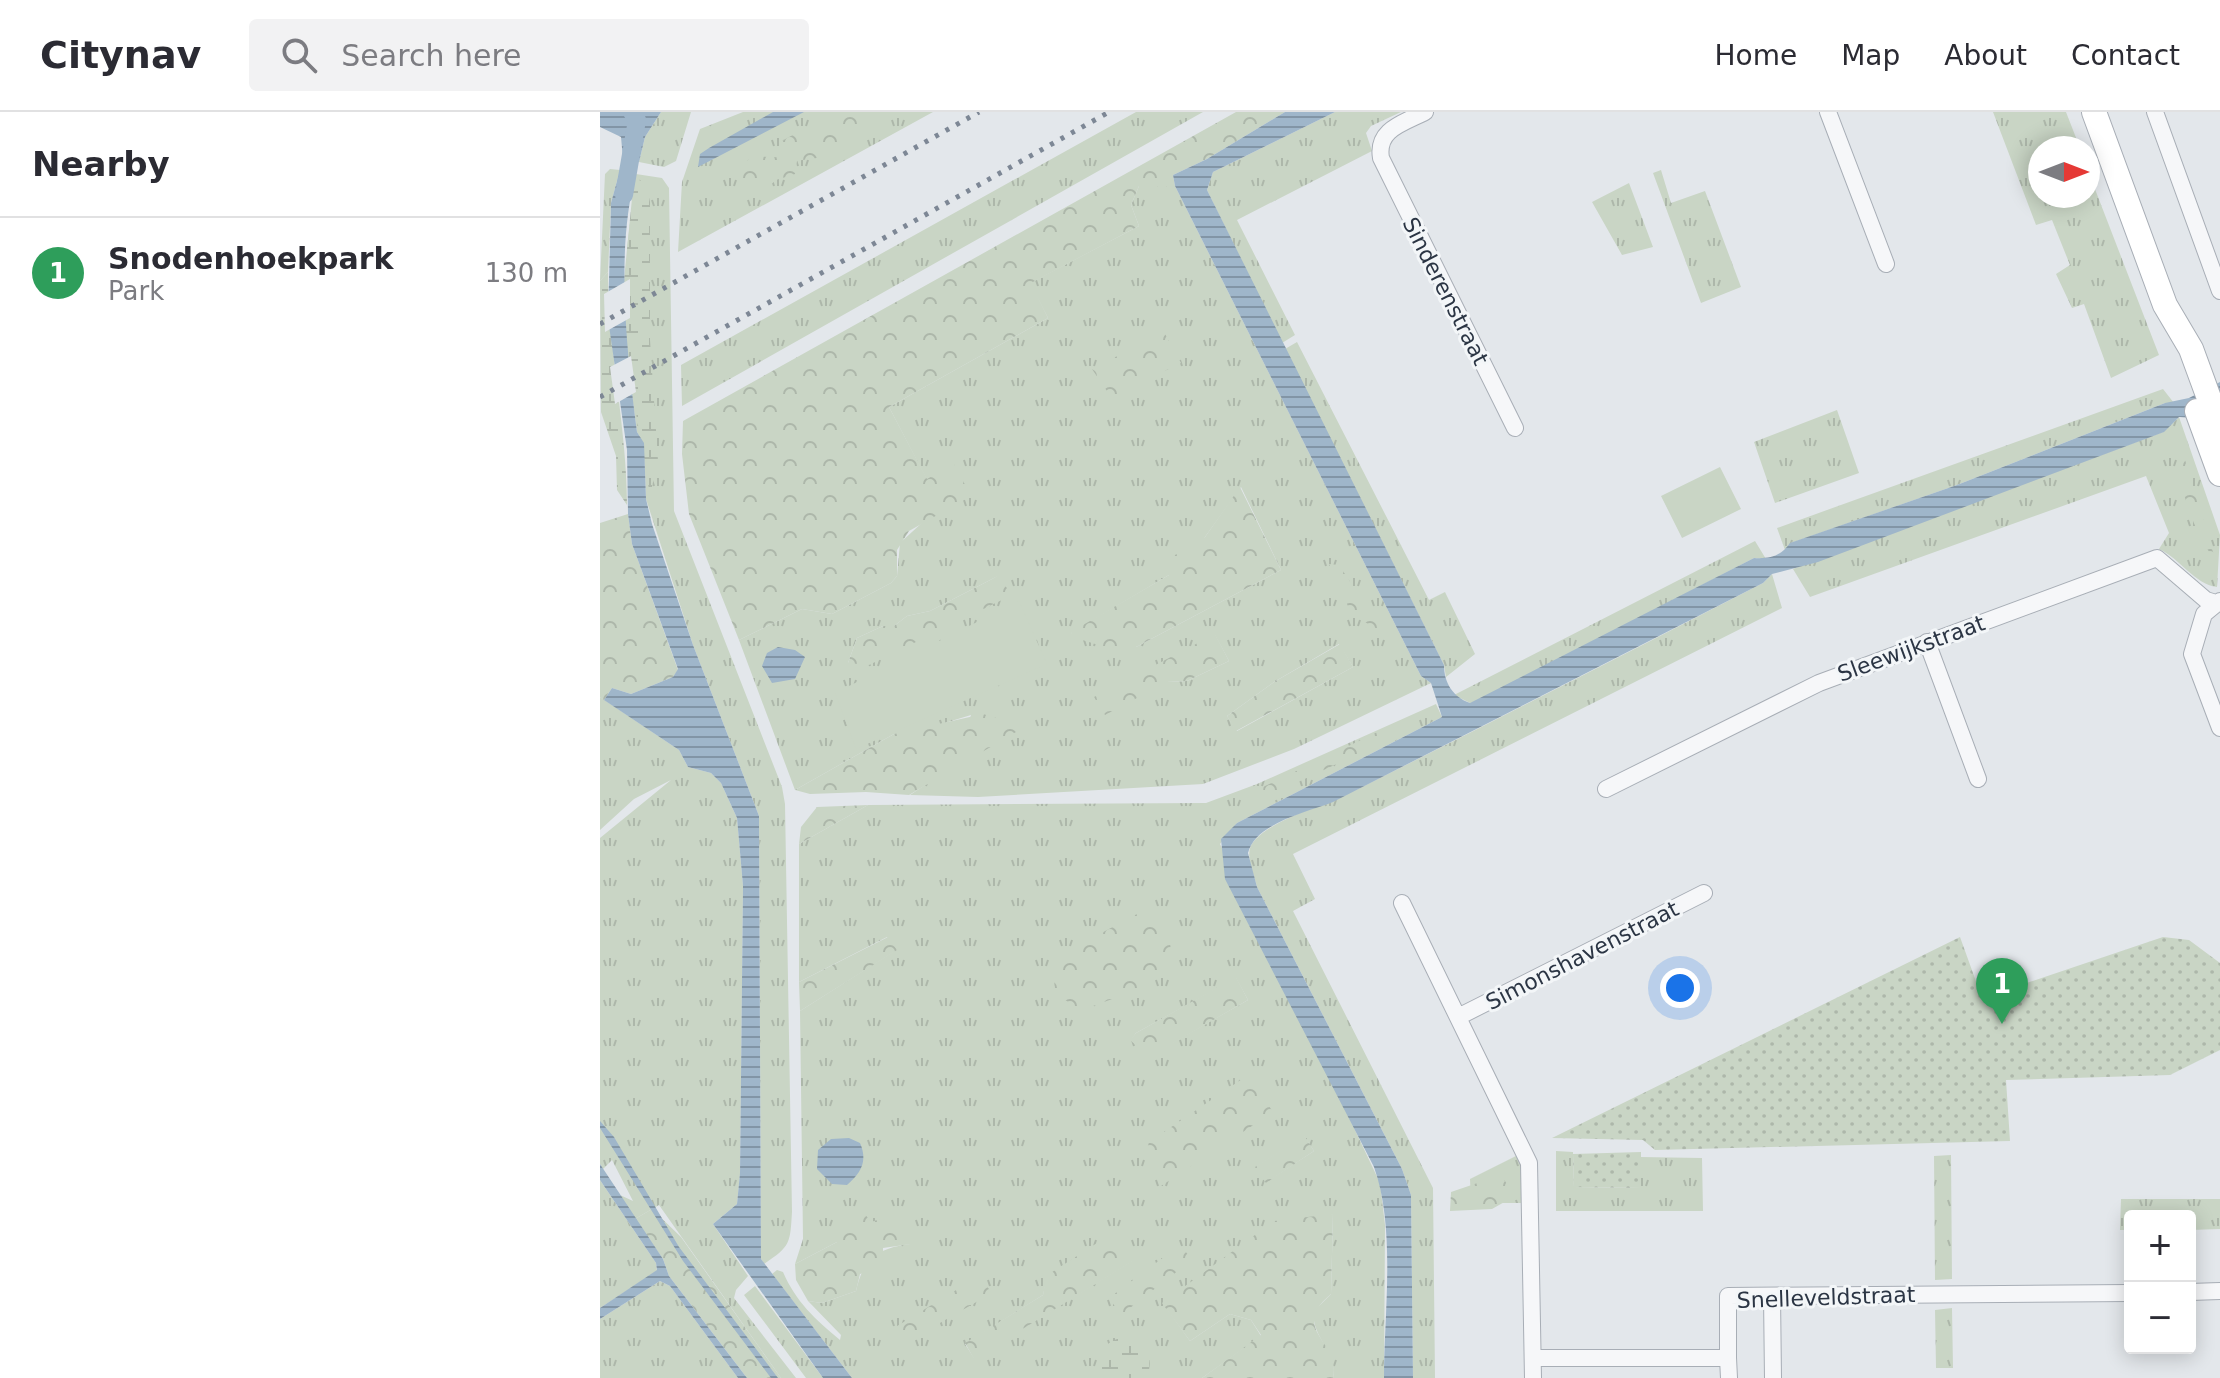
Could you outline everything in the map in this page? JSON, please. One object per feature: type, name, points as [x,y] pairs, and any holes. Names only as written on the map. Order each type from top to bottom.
[{"type":"street","name":"Sinderenstraat","points":[[1425,112],[1385,133],[1380,152],[1515,428]]},
{"type":"street","points":[[1828,112],[1886,264]]},
{"type":"street","points":[[2094,112],[2165,305],[2169,334],[2213,423],[2220,474]]},
{"type":"street","points":[[2155,112],[2220,291]]},
{"type":"street","name":"Sleewijkstraat","points":[[1606,789],[1819,683],[2157,558],[2206,600],[2218,602]]},
{"type":"street","points":[[2218,602],[2204,614],[2192,654],[2220,728]]},
{"type":"street","points":[[1927,642],[1978,779]]},
{"type":"street","name":"Simonshavenstraat","points":[[1460,1016],[1704,893]]},
{"type":"street","name":"Simonshavenstraat","points":[[1402,903],[1460,1016],[1529,1163],[1533,1358]]},
{"type":"street","points":[[2196,1292],[2220,1291]]},
{"type":"street","name":"Snelleveldstraat","points":[[1728,1358],[1728,1296],[2124,1293]]},
{"type":"street","points":[[1772,1296],[1773,1378]]},
{"type":"street","points":[[1533,1378],[1533,1358],[1728,1358],[1729,1378]]},
{"type":"green space","points":[[661,112],[691,112],[676,161],[664,167],[639,162],[645,137]]},
{"type":"green space","points":[[743,112],[933,112],[678,252],[682,182],[700,129]]},
{"type":"green space","points":[[838,112],[873,112],[870,128],[856,138],[844,137],[831,154],[797,161],[795,174],[776,180],[766,189],[749,189],[741,176],[742,164],[756,157],[780,157],[780,142],[811,125],[831,122]]},
{"type":"green space","points":[[1136,112],[1203,112],[682,406],[681,365]]},
{"type":"green space","points":[[1236,112],[1285,112],[1207,159],[1173,175],[1175,186],[1139,186],[1131,205],[1139,226],[1031,283],[1048,318],[889,407],[927,479],[954,464],[971,496],[909,531],[897,550],[897,576],[891,583],[832,614],[802,609],[739,640],[689,514],[682,454],[683,421]]},
{"type":"green space","points":[[1335,112],[1401,112],[1371,126],[1366,133],[1372,151],[1237,220],[1295,335],[1282,343],[1207,190],[1213,172]]},
{"type":"green space","points":[[1993,112],[2066,112],[2075,136],[2028,136],[2028,204]]},
{"type":"green space","points":[[610,169],[620,170],[611,203],[608,272],[600,281],[605,174]]},
{"type":"green space","points":[[1661,170],[1671,203],[1705,191],[1741,287],[1701,303],[1653,173]]},
{"type":"green space","points":[[636,174],[662,178],[669,188],[674,511],[782,787],[785,804],[792,1212],[787,1243],[764,1264],[761,1259],[759,816],[693,645],[646,499],[644,443],[637,432],[628,365],[627,248]]},
{"type":"green space","points":[[634,178],[646,183],[650,202],[650,340],[658,461],[650,495],[625,349],[624,280]]},
{"type":"green space","points":[[1629,183],[1653,247],[1622,255],[1592,202]]},
{"type":"green space","points":[[1139,186],[1175,186],[1421,676],[1431,683],[1294,749],[1203,784],[978,797],[910,795],[955,765],[971,715],[912,733],[894,734],[795,790],[739,640],[802,609],[832,614],[891,583],[897,576],[900,543],[925,520],[927,480],[889,407],[1048,318],[1030,283],[1139,226],[1131,205]],"holes":[[[1241,487],[1281,570],[1136,647],[1071,633],[1169,575],[1205,537]],[[998,576],[848,663],[857,638],[883,626],[894,626],[907,616],[930,611]],[[1215,635],[1229,661],[1187,681],[1167,682]],[[1339,644],[1353,667],[1237,731],[1227,716],[1274,682]]]},
{"type":"green space","points":[[2100,202],[2159,355],[2111,378],[2084,304],[2072,308],[2056,274],[2070,265],[2052,220],[2036,225],[2030,208],[2100,208]]},
{"type":"green space","points":[[608,272],[627,505],[617,490],[616,456],[601,412],[600,281]]},
{"type":"green space","points":[[1164,332],[1181,363],[1111,397],[1092,369]]},
{"type":"green space","points":[[1297,342],[1429,600],[1445,592],[1475,654],[1446,677],[1444,665],[1285,349]]},
{"type":"green space","points":[[2163,389],[2174,403],[2165,403],[1957,485],[1791,543],[1785,550],[1777,528]]},
{"type":"green space","points":[[1837,410],[1859,473],[1775,503],[1754,442]]},
{"type":"green space","points":[[2179,417],[2220,535],[2217,587],[2201,581],[2159,549],[2169,533],[2146,476],[1810,597],[1793,569],[2163,432]]},
{"type":"green space","points":[[2182,450],[2216,562],[2188,509],[2182,480]]},
{"type":"green space","points":[[1720,467],[1741,509],[1682,538],[1661,496]]},
{"type":"green space","points":[[1240,487],[1281,570],[1136,647],[1111,649],[1073,637],[1071,632],[1169,575],[1170,558],[1205,537]]},
{"type":"green space","points":[[628,514],[632,544],[678,670],[673,677],[631,694],[612,688],[604,700],[600,697],[600,523]]},
{"type":"green space","points":[[1755,541],[1766,559],[1754,558],[1477,702],[1470,703],[1454,695]]},
{"type":"green space","points":[[1329,564],[1339,565],[1383,632],[1352,615]]},
{"type":"green space","points":[[1772,574],[1782,608],[1293,854],[1315,899],[1293,911],[1433,1188],[1435,1378],[1413,1378],[1411,1195],[1402,1169],[1257,887],[1249,857],[1251,846],[1275,825],[1362,787],[1462,737],[1763,583]]},
{"type":"green space","points":[[998,576],[1012,595],[869,665],[848,663],[857,638],[883,626],[894,626],[907,616],[930,611]]},
{"type":"green space","points":[[1019,601],[1047,664],[856,749],[835,693]]},
{"type":"green space","points":[[1215,634],[1229,661],[1187,681],[1167,682],[1105,715],[1094,697]]},
{"type":"green space","points":[[1340,644],[1353,667],[1236,731],[1227,716],[1274,682]]},
{"type":"green space","points":[[600,697],[679,750],[688,767],[711,773],[721,783],[737,818],[743,886],[740,1174],[737,1204],[713,1224],[748,1276],[736,1290],[734,1298],[796,1378],[781,1378],[659,1205],[635,1219],[620,1195],[633,1201],[612,1160],[603,1169],[600,1164],[600,838],[671,780],[634,799],[600,830]]},
{"type":"green space","points":[[1436,704],[1442,717],[1237,823],[1220,844],[1380,1183],[1385,1225],[1384,1378],[1333,1378],[1332,1360],[1316,1328],[1314,1311],[1331,1294],[1333,1214],[1163,1303],[1190,1341],[1230,1314],[1251,1320],[1261,1336],[1202,1378],[852,1378],[772,1274],[777,1270],[783,1272],[807,1309],[840,1340],[841,1335],[808,1301],[822,1303],[856,1291],[863,1270],[874,1257],[889,1248],[910,1244],[837,1242],[795,1264],[803,1239],[800,1011],[896,950],[887,937],[799,982],[799,844],[868,805],[1206,803],[1257,784]],"holes":[[[1236,978],[1248,1000],[1149,1056],[1131,1040],[1136,1033]],[[1304,1136],[1314,1151],[1266,1182],[1256,1167]],[[1132,1261],[974,1358],[965,1344],[1043,1295],[1046,1282]]]},
{"type":"green space","points":[[983,714],[1016,724],[1016,732],[909,795],[866,792],[810,794],[795,790],[894,734]]},
{"type":"green space","points":[[1390,726],[1377,745],[1264,798],[1263,787]]},
{"type":"green space","points":[[868,805],[799,844],[801,827],[817,807]]},
{"type":"green space","points":[[1150,907],[1168,930],[1172,957],[1134,991],[1082,1010],[1055,994],[1053,959]]},
{"type":"green space","points":[[888,937],[897,950],[800,1011],[799,982]]},
{"type":"green space","points":[[1960,937],[1982,998],[2163,937],[2189,940],[2220,963],[2220,1050],[2170,1075],[2006,1080],[2010,1141],[1655,1150],[1643,1140],[1552,1138]]},
{"type":"green space","points":[[1236,977],[1248,1000],[1149,1057],[1130,1040],[1136,1033]]},
{"type":"green space","points":[[1248,1075],[1273,1112],[1161,1186],[1145,1156],[1149,1142]]},
{"type":"green space","points":[[1304,1135],[1314,1151],[1266,1183],[1255,1167]]},
{"type":"green space","points":[[1556,1151],[1573,1152],[1574,1187],[1640,1188],[1641,1157],[1702,1158],[1703,1211],[1556,1211]]},
{"type":"green space","points":[[1641,1152],[1641,1188],[1574,1187],[1573,1154]]},
{"type":"green space","points":[[1522,1153],[1522,1203],[1471,1203],[1470,1179]]},
{"type":"green space","points":[[1951,1155],[1952,1279],[1935,1280],[1934,1156]]},
{"type":"green space","points":[[1501,1175],[1515,1196],[1492,1209],[1450,1211],[1451,1192]]},
{"type":"green space","points":[[600,1180],[656,1263],[657,1271],[600,1308]]},
{"type":"green space","points":[[2121,1199],[2220,1199],[2220,1229],[2196,1230],[2196,1210],[2124,1210],[2124,1230],[2120,1230]]},
{"type":"green space","points":[[652,1209],[681,1237],[781,1378],[747,1378],[669,1276],[663,1259],[635,1219]]},
{"type":"green space","points":[[861,1209],[871,1222],[883,1218],[909,1236],[911,1244],[883,1248],[883,1268],[860,1274],[856,1291],[822,1303],[808,1301],[796,1280],[795,1264],[837,1242],[846,1212]]},
{"type":"green space","points":[[1333,1214],[1331,1294],[1319,1306],[1314,1317],[1315,1326],[1330,1354],[1333,1378],[1202,1378],[1261,1335],[1251,1320],[1230,1314],[1190,1341],[1162,1303],[1274,1221]]},
{"type":"green space","points":[[1114,1232],[1133,1261],[974,1359],[965,1343],[1043,1295],[1046,1276]]},
{"type":"green space","points":[[1180,1245],[1190,1257],[1188,1263],[1121,1315],[1109,1298]]},
{"type":"green space","points":[[979,1276],[992,1293],[900,1346],[889,1331]]},
{"type":"green space","points":[[660,1281],[670,1286],[738,1378],[600,1378],[600,1319]]},
{"type":"green space","points":[[755,1286],[823,1378],[806,1378],[744,1295]]},
{"type":"green space","points":[[1952,1308],[1953,1368],[1936,1368],[1935,1310]]},
{"type":"green space","points":[[1124,1337],[1138,1342],[1147,1352],[1150,1364],[1146,1378],[1102,1378],[1098,1364],[1101,1352],[1110,1342]]},
{"type":"water","points":[[600,112],[661,112],[645,137],[639,162],[623,159],[621,137],[600,127]]},
{"type":"water","points":[[773,112],[804,112],[698,167],[700,154]]},
{"type":"water","points":[[1285,112],[1335,112],[1213,172],[1207,190],[1444,665],[1448,683],[1454,693],[1470,703],[1754,558],[1775,556],[1790,543],[1957,485],[2165,403],[2189,398],[2220,382],[2220,407],[2196,418],[2179,417],[2164,432],[1818,562],[1772,574],[1763,583],[1333,802],[1271,826],[1253,843],[1248,853],[1257,887],[1402,1169],[1411,1195],[1413,1378],[1384,1378],[1387,1243],[1381,1191],[1374,1167],[1225,879],[1221,839],[1237,823],[1442,717],[1431,683],[1421,676],[1175,186],[1173,175],[1207,159]]},
{"type":"water","points":[[620,170],[636,174],[626,235],[625,302],[637,432],[644,443],[646,499],[693,645],[759,816],[761,1259],[852,1378],[823,1378],[713,1224],[737,1204],[740,1173],[743,886],[737,818],[721,783],[711,773],[688,767],[679,750],[604,700],[612,688],[631,694],[673,677],[678,669],[632,544],[628,514],[627,450],[608,319],[611,203]]},
{"type":"water","points":[[778,647],[795,650],[805,657],[795,679],[772,683],[762,666],[767,653]]},
{"type":"water","points":[[600,1121],[614,1137],[679,1247],[778,1378],[771,1378],[683,1261],[600,1128]]},
{"type":"water","points":[[849,1138],[860,1143],[862,1166],[847,1185],[832,1184],[817,1169],[818,1150],[831,1139]]},
{"type":"water","points":[[600,1164],[663,1259],[669,1276],[747,1378],[738,1378],[670,1286],[660,1281],[600,1319],[600,1308],[657,1270],[656,1263],[600,1180]]},
{"type":"pier","points":[[630,279],[630,318],[605,332],[604,294]]},
{"type":"pier","points":[[631,356],[636,392],[615,404],[610,367]]},
{"type":"waterway","points":[[624,195],[637,120],[632,112]]},
{"type":"railway","points":[[600,324],[979,112]]},
{"type":"railway","points":[[600,397],[1109,112]]},
{"type":"place","name":"Snodenhoekpark","points":[[2002,1024]]}]
